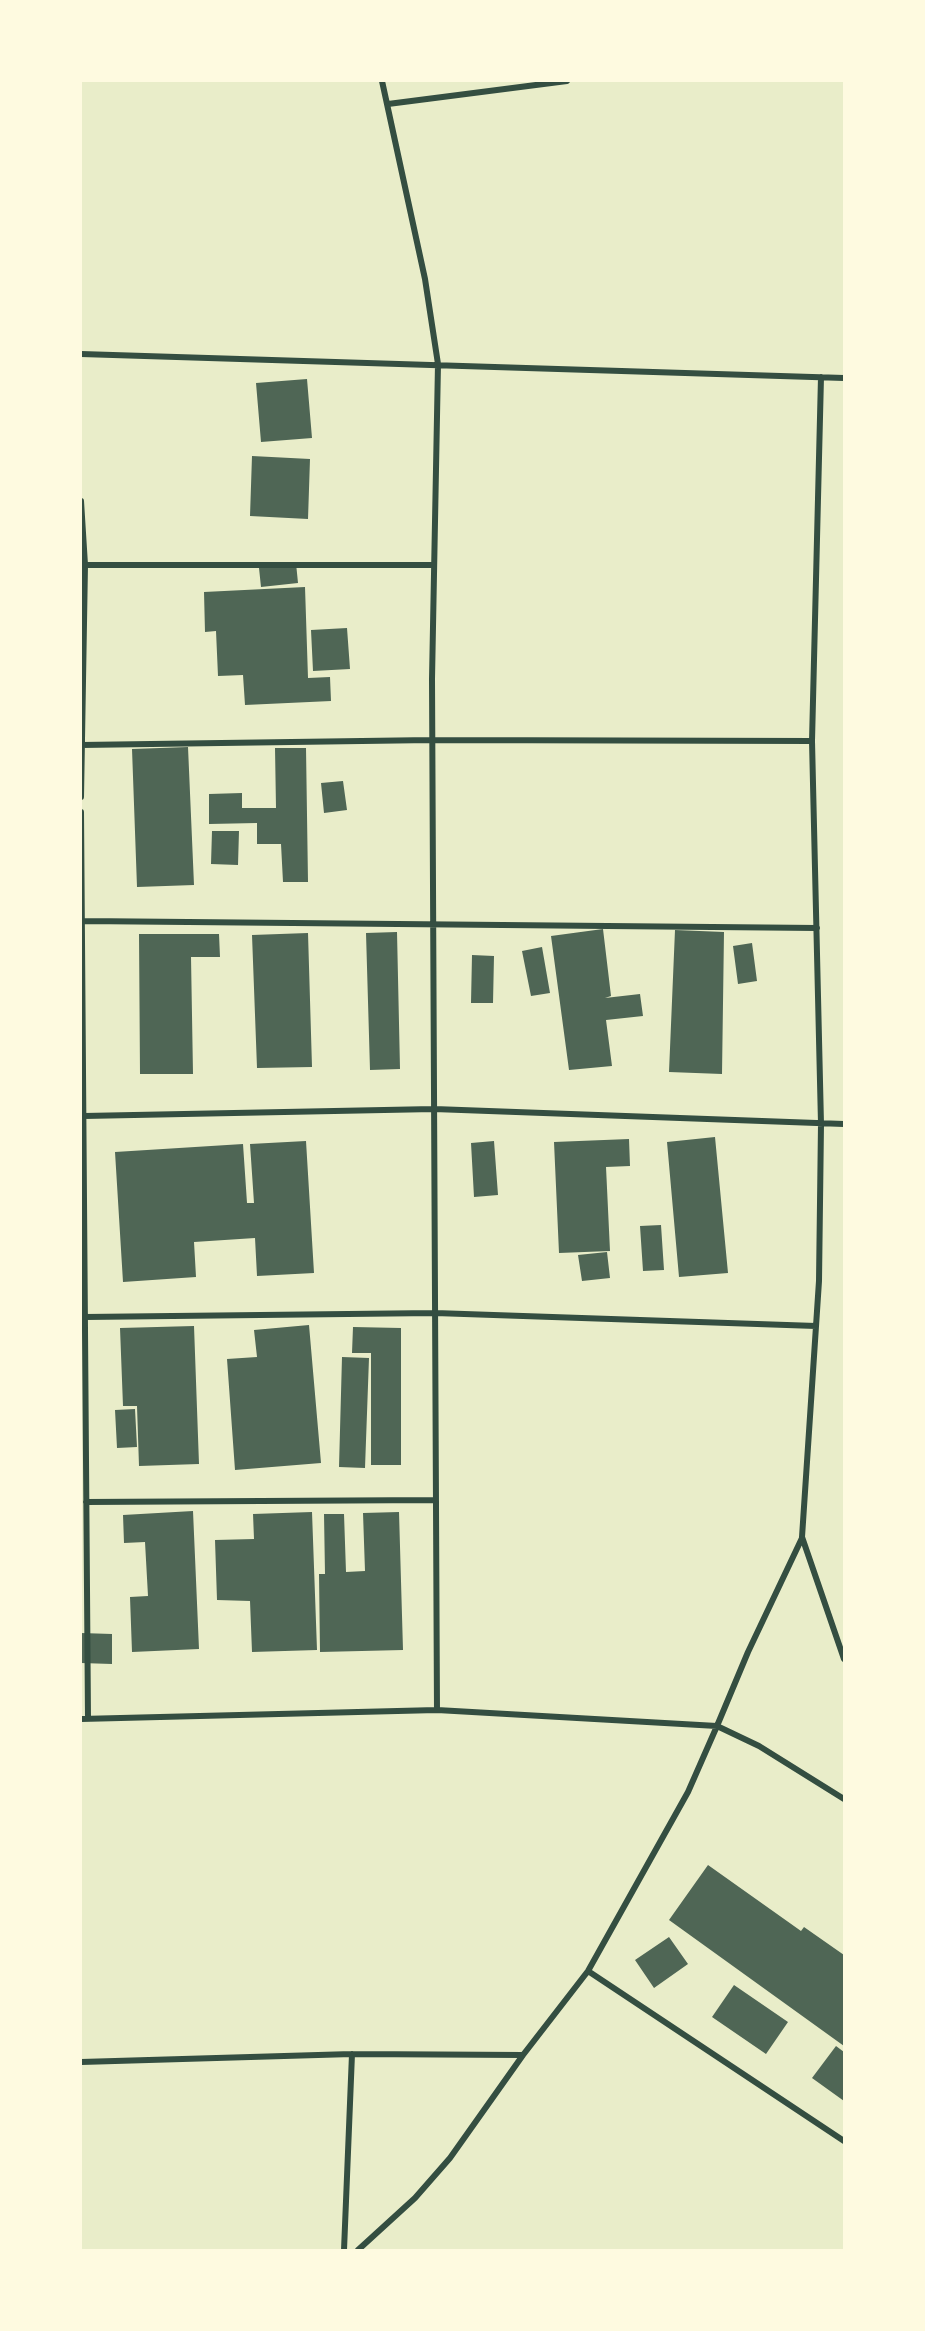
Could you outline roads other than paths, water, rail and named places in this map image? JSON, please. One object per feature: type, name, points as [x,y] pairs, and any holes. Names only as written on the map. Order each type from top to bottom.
[{"type":"street","points":[[382,81],[425,279],[438,364],[432,740],[437,1710]]},
{"type":"street","points":[[388,104],[567,81]]},
{"type":"street","points":[[81,354],[844,378]]},
{"type":"street","points":[[358,2250],[415,2198],[450,2158],[523,2055],[588,1971],[688,1792],[748,1652],[802,1537],[816,1326],[821,1124],[812,741],[821,377]]},
{"type":"street","points":[[81,501],[83,565],[81,796]]},
{"type":"street","points":[[83,565],[434,565]]},
{"type":"street","points":[[82,745],[432,740],[812,741]]},
{"type":"street","points":[[81,812],[86,1502],[84,1718],[437,1710],[717,1726],[759,1746],[844,1799]]},
{"type":"street","points":[[82,921],[817,928]]},
{"type":"street","points":[[84,1116],[434,1109],[844,1124]]},
{"type":"street","points":[[85,1317],[435,1314],[816,1326]]},
{"type":"street","points":[[86,1502],[436,1500]]},
{"type":"street","points":[[802,1537],[844,1659]]},
{"type":"street","points":[[588,1971],[844,2141]]},
{"type":"street","points":[[81,2062],[352,2054],[523,2055]]},
{"type":"street","points":[[344,2250],[352,2054]]}]
